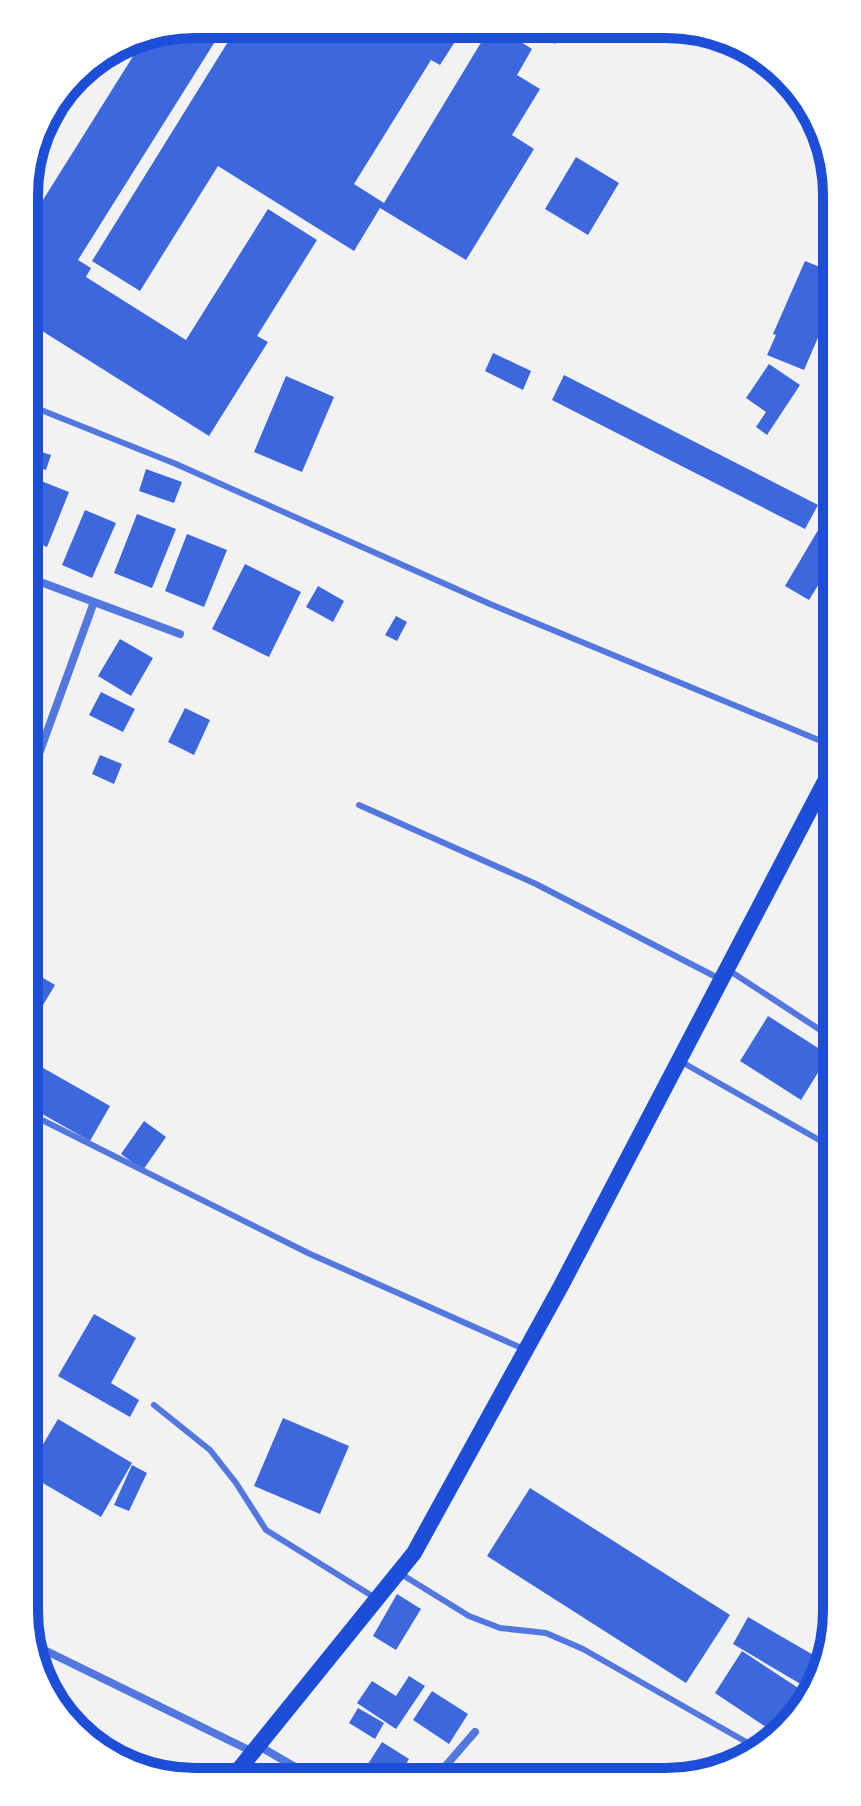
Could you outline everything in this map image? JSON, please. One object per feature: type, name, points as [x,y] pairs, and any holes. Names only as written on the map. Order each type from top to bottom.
[{"type":"main road","points":[[240,1768],[414,1553],[526,1350],[823,785]]},
{"type":"street","points":[[38,581],[180,634]]},
{"type":"street","points":[[38,757],[94,602]]},
{"type":"street","points":[[42,1649],[294,1768]]},
{"type":"street","points":[[444,1768],[475,1732]]},
{"type":"lane","points":[[46,145],[72,97]]},
{"type":"lane","points":[[38,409],[176,464],[490,604],[823,741]]},
{"type":"lane","points":[[359,805],[536,884],[724,974],[823,1032]]},
{"type":"lane","points":[[679,1060],[823,1141]]},
{"type":"lane","points":[[38,1118],[308,1253],[526,1350]]},
{"type":"lane","points":[[154,1405],[210,1450],[266,1530],[377,1599]]},
{"type":"lane","points":[[398,1572],[469,1616],[500,1628],[546,1633],[583,1649],[750,1744]]},
{"type":"building","points":[[185,38],[217,38],[78,260],[91,268],[86,277],[186,340],[268,209],[317,240],[257,336],[268,342],[209,436],[38,331],[38,208],[138,49]]},
{"type":"building","points":[[230,38],[457,38],[440,65],[431,60],[354,184],[384,203],[484,38],[514,38],[532,49],[517,75],[540,89],[512,135],[534,149],[466,260],[380,208],[354,251],[218,166],[140,291],[92,261]]},
{"type":"building","points":[[545,38],[558,38],[555,44]]},
{"type":"building","points":[[576,157],[619,183],[588,235],[545,209]]},
{"type":"building","points":[[805,261],[823,268],[823,326],[804,370],[767,355],[776,335],[773,334]]},
{"type":"building","points":[[493,353],[531,371],[523,390],[485,371]]},
{"type":"building","points":[[769,364],[800,385],[767,435],[756,427],[766,412],[746,398]]},
{"type":"building","points":[[564,375],[818,505],[805,529],[552,400]]},
{"type":"building","points":[[286,376],[334,397],[302,472],[254,452]]},
{"type":"building","points":[[38,451],[51,455],[46,470],[38,468]]},
{"type":"building","points":[[146,469],[182,482],[174,503],[139,491]]},
{"type":"building","points":[[38,480],[69,492],[47,547],[38,543]]},
{"type":"building","points":[[85,510],[116,523],[92,578],[62,565]]},
{"type":"building","points":[[137,514],[176,529],[152,588],[114,573]]},
{"type":"building","points":[[823,522],[823,577],[809,600],[785,586]]},
{"type":"building","points":[[187,534],[227,550],[204,607],[165,591]]},
{"type":"building","points":[[245,564],[301,592],[269,657],[212,629]]},
{"type":"building","points":[[318,586],[344,601],[333,622],[306,607]]},
{"type":"building","points":[[396,616],[407,622],[397,641],[385,635]]},
{"type":"building","points":[[120,639],[153,658],[131,696],[98,676]]},
{"type":"building","points":[[101,692],[135,709],[123,732],[89,715]]},
{"type":"building","points":[[185,708],[210,720],[194,755],[168,742]]},
{"type":"building","points":[[100,755],[122,764],[114,784],[92,774]]},
{"type":"building","points":[[38,975],[55,985],[38,1014]]},
{"type":"building","points":[[768,1016],[823,1051],[823,1065],[801,1100],[740,1061]]},
{"type":"building","points":[[38,1065],[110,1106],[90,1141],[38,1112]]},
{"type":"building","points":[[144,1121],[166,1137],[143,1170],[121,1154]]},
{"type":"building","points":[[94,1314],[136,1338],[111,1383],[139,1400],[130,1417],[58,1376]]},
{"type":"building","points":[[283,1418],[349,1446],[320,1514],[254,1486]]},
{"type":"building","points":[[58,1419],[132,1463],[101,1517],[38,1480],[38,1453]]},
{"type":"building","points":[[132,1465],[147,1473],[129,1511],[114,1505]]},
{"type":"building","points":[[530,1488],[730,1615],[686,1683],[487,1556]]},
{"type":"building","points":[[397,1594],[421,1609],[396,1650],[373,1636]]},
{"type":"building","points":[[748,1617],[816,1657],[804,1686],[733,1644]]},
{"type":"building","points":[[742,1651],[802,1690],[791,1707],[769,1729],[715,1693]]},
{"type":"building","points":[[409,1676],[425,1686],[396,1729],[357,1703],[372,1681],[396,1696]]},
{"type":"building","points":[[432,1691],[468,1714],[449,1744],[413,1720]]},
{"type":"building","points":[[358,1708],[384,1723],[375,1739],[349,1723]]},
{"type":"building","points":[[382,1742],[409,1759],[404,1768],[365,1768]]}]
